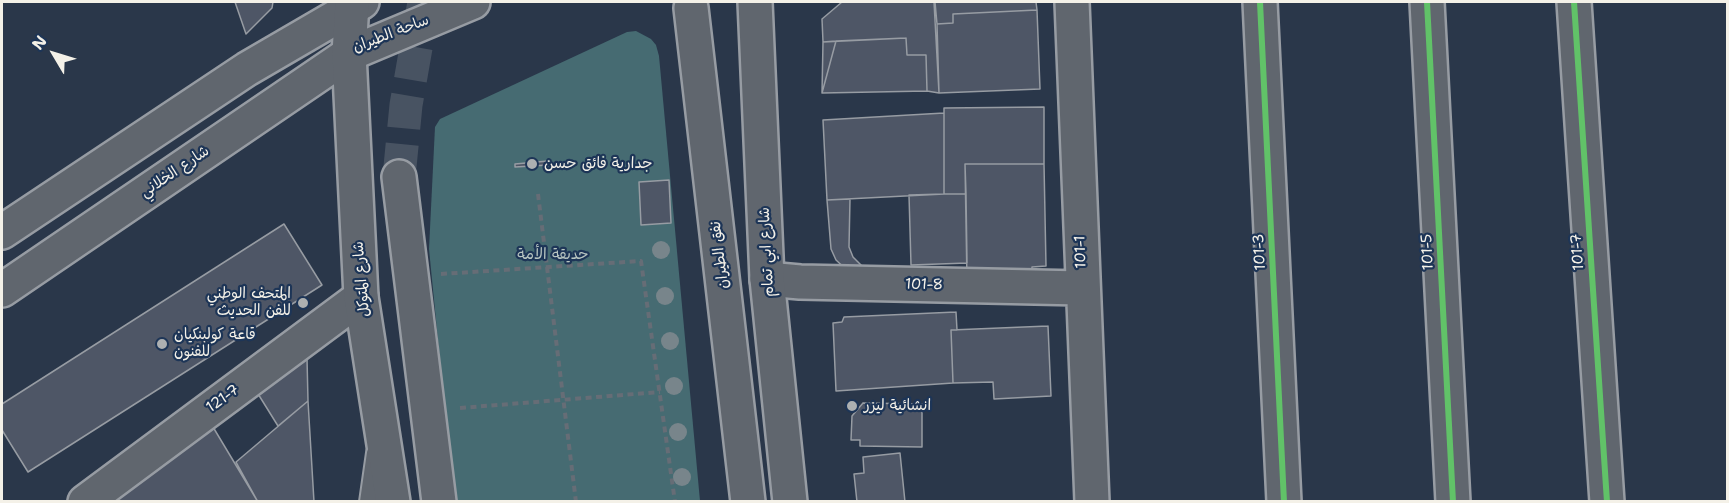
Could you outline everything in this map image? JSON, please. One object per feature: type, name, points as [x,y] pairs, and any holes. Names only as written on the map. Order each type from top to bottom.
[{"type":"main road","name":"ساحة الطيران","points":[[355,4],[349,54],[473,2]]},
{"type":"main road","name":"شارع ابي تمام","points":[[755,2],[767,279],[790,501]]},
{"type":"main road","name":"101-1","points":[[1072,2],[1092,501]]},
{"type":"main road","name":"101-3","points":[[1260,2],[1284,501]]},
{"type":"main road","name":"101-5","points":[[1427,2],[1453,501]]},
{"type":"main road","name":"101-7","points":[[1574,2],[1607,501]]},
{"type":"main road","points":[[2,232],[247,69],[355,4]]},
{"type":"main road","name":"نفق الطيران","points":[[691,8],[748,501]]},
{"type":"main road","name":"شارع الخلاني","points":[[2,290],[349,54]]},
{"type":"main road","name":"شارع المتوكل","points":[[349,54],[361,297],[393,501]]},
{"type":"main road","points":[[399,177],[439,501]]},
{"type":"main road","name":"101-8","points":[[767,279],[800,282],[1082,288]]},
{"type":"main road","name":"121-7","points":[[85,501],[361,297]]},
{"type":"lane","points":[[369,501],[381,416]]},
{"type":"path","points":[[538,194],[576,501]]},
{"type":"path","points":[[442,285],[440,274],[641,261],[675,501]]},
{"type":"path","points":[[457,409],[660,392]]},
{"type":"green space","name":"حديقة الأمة","points":[[636,31],[651,39],[656,45],[659,56],[700,501],[457,501],[444,401],[429,249],[435,127],[440,119],[627,32]]},
{"type":"building","points":[[235,2],[273,2],[272,8],[246,34]]},
{"type":"building","points":[[842,2],[934,2],[939,93],[927,91],[926,55],[907,55],[906,38],[823,42],[822,19]]},
{"type":"building","points":[[935,2],[1036,2],[1037,10],[953,14],[953,23],[937,24]]},
{"type":"building","points":[[1037,10],[1040,89],[939,93],[937,24],[953,23],[953,14]]},
{"type":"building","points":[[906,38],[907,55],[926,55],[927,91],[822,93],[836,41]]},
{"type":"building","points":[[836,41],[822,93],[823,42]]},
{"type":"building","points":[[1044,107],[1044,164],[965,164],[966,194],[944,194],[944,108]]},
{"type":"building","points":[[944,113],[944,194],[827,200],[823,120]]},
{"type":"building","name":"جدارية فائق حسن","points":[[548,161],[548,165],[515,167],[515,164]]},
{"type":"building","points":[[965,164],[1044,164],[1046,266],[1032,267],[1032,280],[967,281]]},
{"type":"building","points":[[669,180],[671,223],[641,225],[639,182]]},
{"type":"building","points":[[966,194],[967,263],[911,265],[909,195]]},
{"type":"building","points":[[850,199],[849,247],[853,257],[865,269],[850,273],[836,260],[831,249],[827,200]]},
{"type":"building","name":"قاعة كولبنكيان للفنون","points":[[284,224],[322,285],[28,472],[2,430],[2,404]]},
{"type":"building","points":[[956,312],[957,330],[951,330],[953,383],[836,391],[833,323],[842,322],[844,317]]},
{"type":"building","points":[[1048,326],[1051,396],[994,399],[993,382],[953,383],[951,330]]},
{"type":"building","points":[[307,358],[308,401],[278,426],[255,389],[297,359]]},
{"type":"building","points":[[308,401],[314,502],[258,502],[236,462]]},
{"type":"building","points":[[863,403],[922,404],[922,447],[860,446],[860,440],[851,440],[852,416]]},
{"type":"building","points":[[210,422],[258,502],[105,502]]},
{"type":"building","points":[[900,453],[905,502],[857,502],[854,474],[864,473],[863,457]]},
{"type":"tunnel","points":[[399,177],[406,105],[424,2]]},
{"type":"cycle path","points":[[1260,2],[1284,502]]},
{"type":"cycle path","points":[[1427,2],[1453,502]]},
{"type":"cycle path","points":[[1574,2],[1607,502]]},
{"type":"place","name":"جدارية فائق حسن","points":[[532,164]]},
{"type":"place","name":"المتحف الوطني للفن الحديث","points":[[303,303]]},
{"type":"place","name":"قاعة كولبنكيان للفنون","points":[[162,344]]},
{"type":"place","name":"انشائية ليزر","points":[[852,406]]}]
